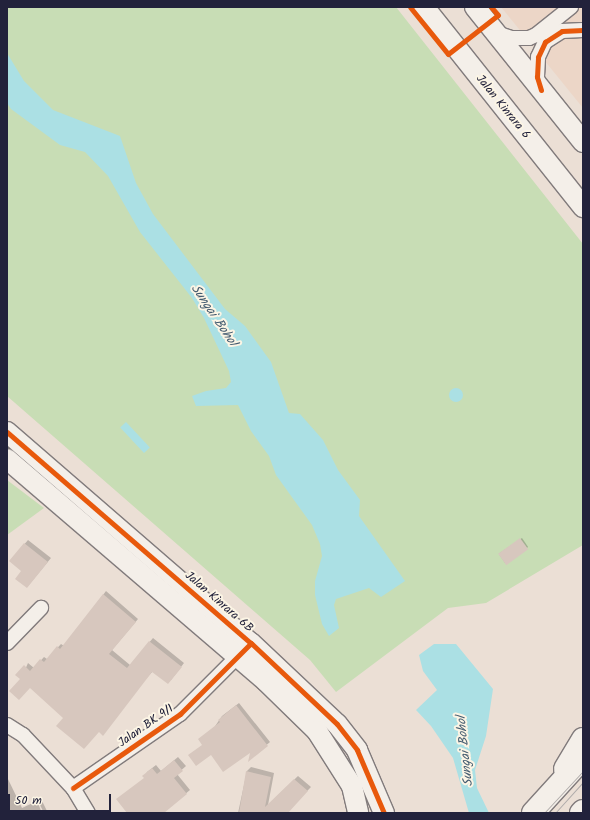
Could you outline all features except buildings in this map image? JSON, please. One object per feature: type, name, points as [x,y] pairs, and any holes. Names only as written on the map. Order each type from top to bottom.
[{"type":"highway","points":[[534,813],[553,788],[583,740]]},
{"type":"highway","points":[[553,788],[583,758]]},
{"type":"street","name":"Jalan Kinrara 6","points":[[424,7],[583,207]]},
{"type":"street","points":[[476,7],[583,142]]},
{"type":"street","points":[[544,29],[550,21],[554,7]]},
{"type":"street","points":[[496,33],[520,39],[536,35],[571,7]]},
{"type":"street","points":[[541,90],[537,77],[538,57],[545,42],[562,31],[583,30]]},
{"type":"street","name":"Jalan Kinrara 6B","points":[[7,432],[244,650],[317,731],[352,786],[358,813]]},
{"type":"street","name":"Jalan Kinrara 6B","points":[[7,459],[244,650],[331,718],[358,750],[384,813]]},
{"type":"street","points":[[7,643],[41,608]]},
{"type":"street","name":"Jalan BK 9/1","points":[[72,788],[180,714],[244,650]]},
{"type":"street","points":[[7,724],[23,735],[72,788],[88,813]]},
{"type":"shaded area","points":[[501,7],[583,7],[583,108]]},
{"type":"green space","points":[[7,7],[396,7],[583,244],[583,545],[486,603],[448,608],[336,692],[310,660],[7,396]]},
{"type":"green space","points":[[7,480],[44,508],[7,535]]},
{"type":"water","name":"Sungai Bohol","points":[[7,53],[24,81],[53,110],[120,136],[136,183],[153,214],[225,309],[245,326],[271,362],[289,413],[300,414],[323,440],[338,470],[360,500],[359,516],[405,581],[381,597],[369,588],[336,599],[334,605],[339,628],[329,636],[322,624],[315,595],[315,581],[322,556],[320,544],[312,525],[276,475],[269,456],[251,431],[238,405],[196,406],[192,396],[206,391],[226,388],[231,382],[229,371],[204,318],[192,298],[140,232],[108,176],[85,152],[60,145],[11,109],[7,103]]},
{"type":"water","points":[[453,388],[459,388],[463,392],[463,398],[459,402],[453,402],[449,398],[449,392]]},
{"type":"water","points":[[126,422],[150,448],[144,453],[120,427]]},
{"type":"water","name":"Sungai Bohol","points":[[434,644],[456,644],[493,689],[486,736],[475,770],[477,788],[489,813],[469,813],[453,758],[431,726],[416,710],[437,690],[423,671],[419,655]]},
{"type":"tram line","points":[[544,813],[583,771]]},
{"type":"tram line","points":[[555,813],[583,782]]},
{"type":"cycle path","points":[[410,7],[448,54],[498,15],[491,7]]},
{"type":"cycle path","points":[[541,90],[537,77],[538,57],[545,42],[562,31],[583,30]]},
{"type":"cycle path","points":[[7,432],[251,643],[337,724],[357,750],[384,813]]},
{"type":"cycle path","points":[[73,788],[180,714],[251,643]]}]
